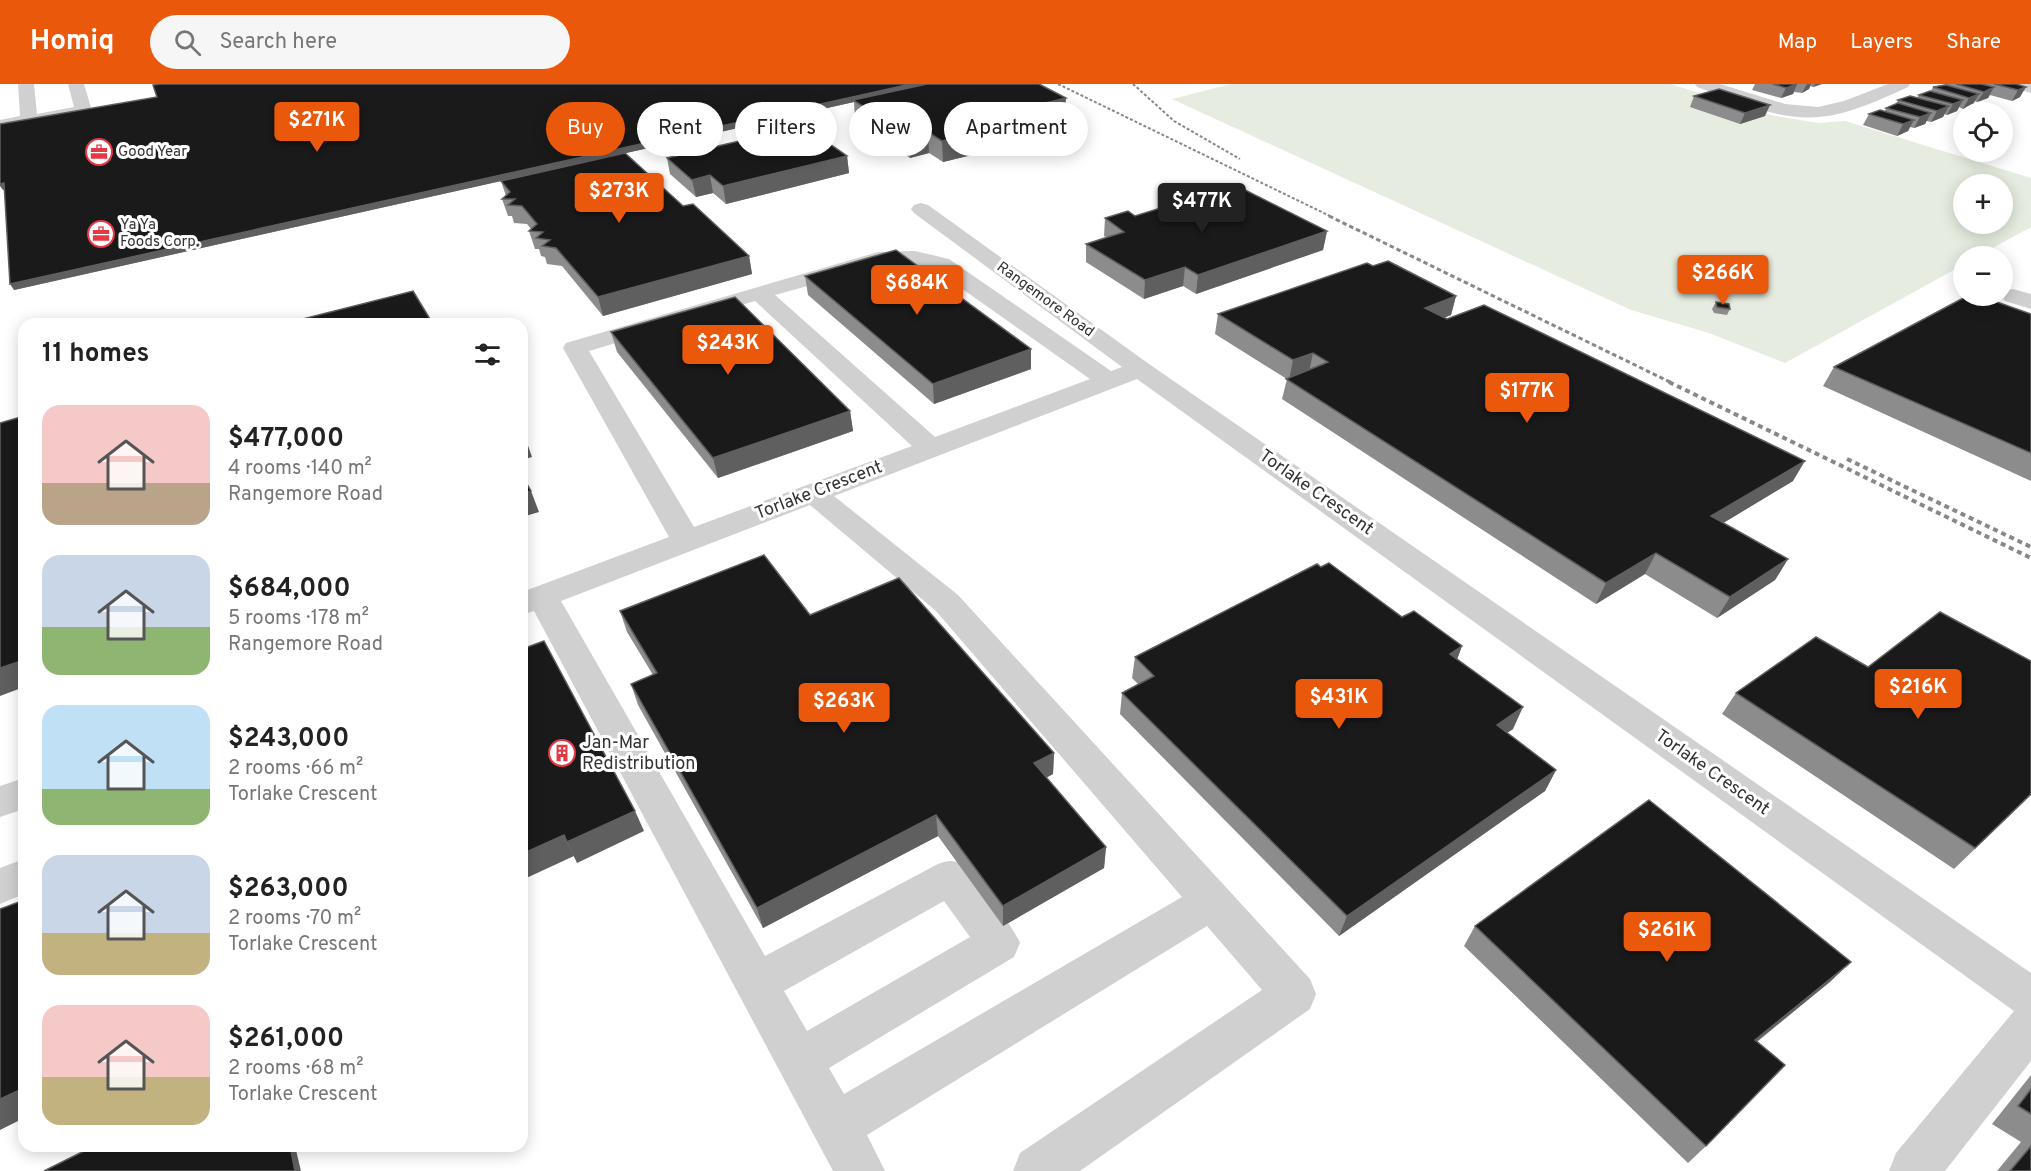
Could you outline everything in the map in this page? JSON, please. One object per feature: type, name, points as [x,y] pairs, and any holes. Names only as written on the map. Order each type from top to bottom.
[{"type":"street","points":[[26,84],[29,120]]},
{"type":"street","points":[[0,124],[83,111],[76,84]]},
{"type":"street","points":[[1703,84],[1800,112],[1835,110],[1902,84]]},
{"type":"street","points":[[2016,84],[2031,88]]},
{"type":"street","name":"Rangemore Road","points":[[921,209],[1140,369]]},
{"type":"street","points":[[687,541],[575,348],[886,257],[915,258],[941,264],[1109,381]]},
{"type":"street","points":[[759,294],[931,448]]},
{"type":"street","name":"Torlake Crescent","points":[[532,600],[1140,369],[2031,998]]},
{"type":"street","points":[[813,493],[947,603],[1294,994],[1038,1171]]},
{"type":"street","points":[[532,600],[757,983],[860,1171]]},
{"type":"street","points":[[0,802],[18,795]]},
{"type":"street","points":[[757,983],[950,877],[999,943],[800,1060]]},
{"type":"street","points":[[0,886],[18,878]]},
{"type":"street","points":[[836,1126],[1211,902]]},
{"type":"street","points":[[1914,1171],[2031,1025]]},
{"type":"shaded area","points":[[1231,84],[1670,84],[1775,116],[1819,123],[1845,121],[1953,154],[1953,162],[1979,162],[2031,178],[2031,227],[1996,246],[1953,246],[1953,271],[1785,363],[1709,333],[1631,310],[1172,99]]},
{"type":"building","points":[[911,84],[830,102],[735,102],[735,123],[723,126],[723,102],[637,102],[637,145],[625,147],[625,102],[546,102],[546,156],[587,156],[10,284],[4,183],[0,184],[0,124],[157,97],[153,85]]},
{"type":"building","points":[[927,84],[1039,84],[1066,98],[1049,102],[944,102],[944,141],[942,141],[932,135],[932,102],[856,102],[853,100]]},
{"type":"building","points":[[1773,84],[1797,84],[1786,88]]},
{"type":"building","points":[[1956,84],[1981,84],[1994,87],[1984,92]]},
{"type":"building","points":[[1994,84],[2016,84],[2026,87],[2018,90]]},
{"type":"building","points":[[1946,85],[1979,94],[1969,98],[1933,87]]},
{"type":"building","points":[[1719,89],[1770,105],[1745,113],[1694,96]]},
{"type":"building","points":[[1930,91],[1963,100],[1953,102],[1953,104],[1919,95]]},
{"type":"building","points":[[1910,96],[1949,106],[1937,111],[1898,100]]},
{"type":"building","points":[[1898,103],[1931,113],[1920,117],[1886,108]]},
{"type":"building","points":[[1880,110],[1914,120],[1903,124],[1869,114]]},
{"type":"building","points":[[735,142],[735,156],[837,156],[837,149],[847,156],[723,186],[710,175],[692,180],[667,158],[723,156],[723,145]]},
{"type":"building","points":[[625,153],[683,206],[693,204],[749,256],[598,297],[556,248],[542,246],[550,240],[536,238],[543,232],[529,231],[537,224],[522,206],[508,205],[515,199],[502,199],[510,192],[501,181],[612,156],[625,156]]},
{"type":"building","points":[[1235,185],[1327,231],[1198,275],[1185,267],[1145,280],[1086,244],[1124,232],[1105,218],[1128,211],[1135,216]]},
{"type":"building","points":[[896,250],[1031,349],[933,384],[805,276]]},
{"type":"building","points":[[1388,261],[1456,296],[1425,308],[1447,319],[1484,305],[1805,461],[1711,516],[1788,559],[1730,597],[1656,553],[1606,583],[1286,379],[1328,362],[1313,353],[1293,360],[1218,314],[1367,263],[1373,266]]},
{"type":"building","points":[[413,291],[429,318],[307,318]]},
{"type":"building","points":[[735,297],[850,411],[713,458],[611,332]]},
{"type":"building","points":[[1716,302],[1729,304],[1730,309],[1717,307]]},
{"type":"building","points":[[1953,303],[1953,306],[2008,306],[2031,314],[2031,453],[1834,367]]},
{"type":"building","points":[[18,418],[18,662],[0,668],[0,423]]},
{"type":"building","points":[[764,555],[810,615],[899,578],[1054,753],[1034,763],[1106,847],[1003,906],[936,815],[757,908],[631,684],[657,673],[620,611]]},
{"type":"building","points":[[1329,563],[1402,617],[1414,611],[1462,646],[1450,654],[1523,707],[1497,725],[1556,770],[1347,916],[1122,693],[1154,676],[1135,657],[1317,564],[1321,567]]},
{"type":"building","points":[[1940,612],[2031,661],[2031,794],[1975,848],[1736,693],[1816,637],[1868,667]]},
{"type":"building","name":"Jan-Mar Redistribution","points":[[544,641],[635,811],[567,842],[564,835],[528,851],[528,647]]},
{"type":"building","points":[[1649,800],[1851,962],[1755,1040],[1785,1065],[1706,1146],[1475,926]]},
{"type":"building","points":[[18,902],[18,1091],[0,1099],[0,909]]},
{"type":"building","points":[[2031,1089],[2031,1114],[2018,1106]]},
{"type":"building","points":[[2031,1146],[2031,1171],[2010,1171]]},
{"type":"building","points":[[82,1152],[291,1152],[295,1171],[44,1171]]},
{"type":"railway","points":[[1058,84],[1332,217]]},
{"type":"railway","points":[[1133,84],[1174,121],[1240,159]]},
{"type":"railway","points":[[1329,216],[1672,383]]},
{"type":"railway","points":[[1669,382],[2031,558]]},
{"type":"railway","points":[[1847,459],[2031,547]]},
{"type":"place","name":"Good Year","points":[[99,152]]},
{"type":"place","name":"Ya Ya Foods Corp.","points":[[101,234]]},
{"type":"place","name":"Jan-Mar Redistribution","points":[[562,753]]}]
